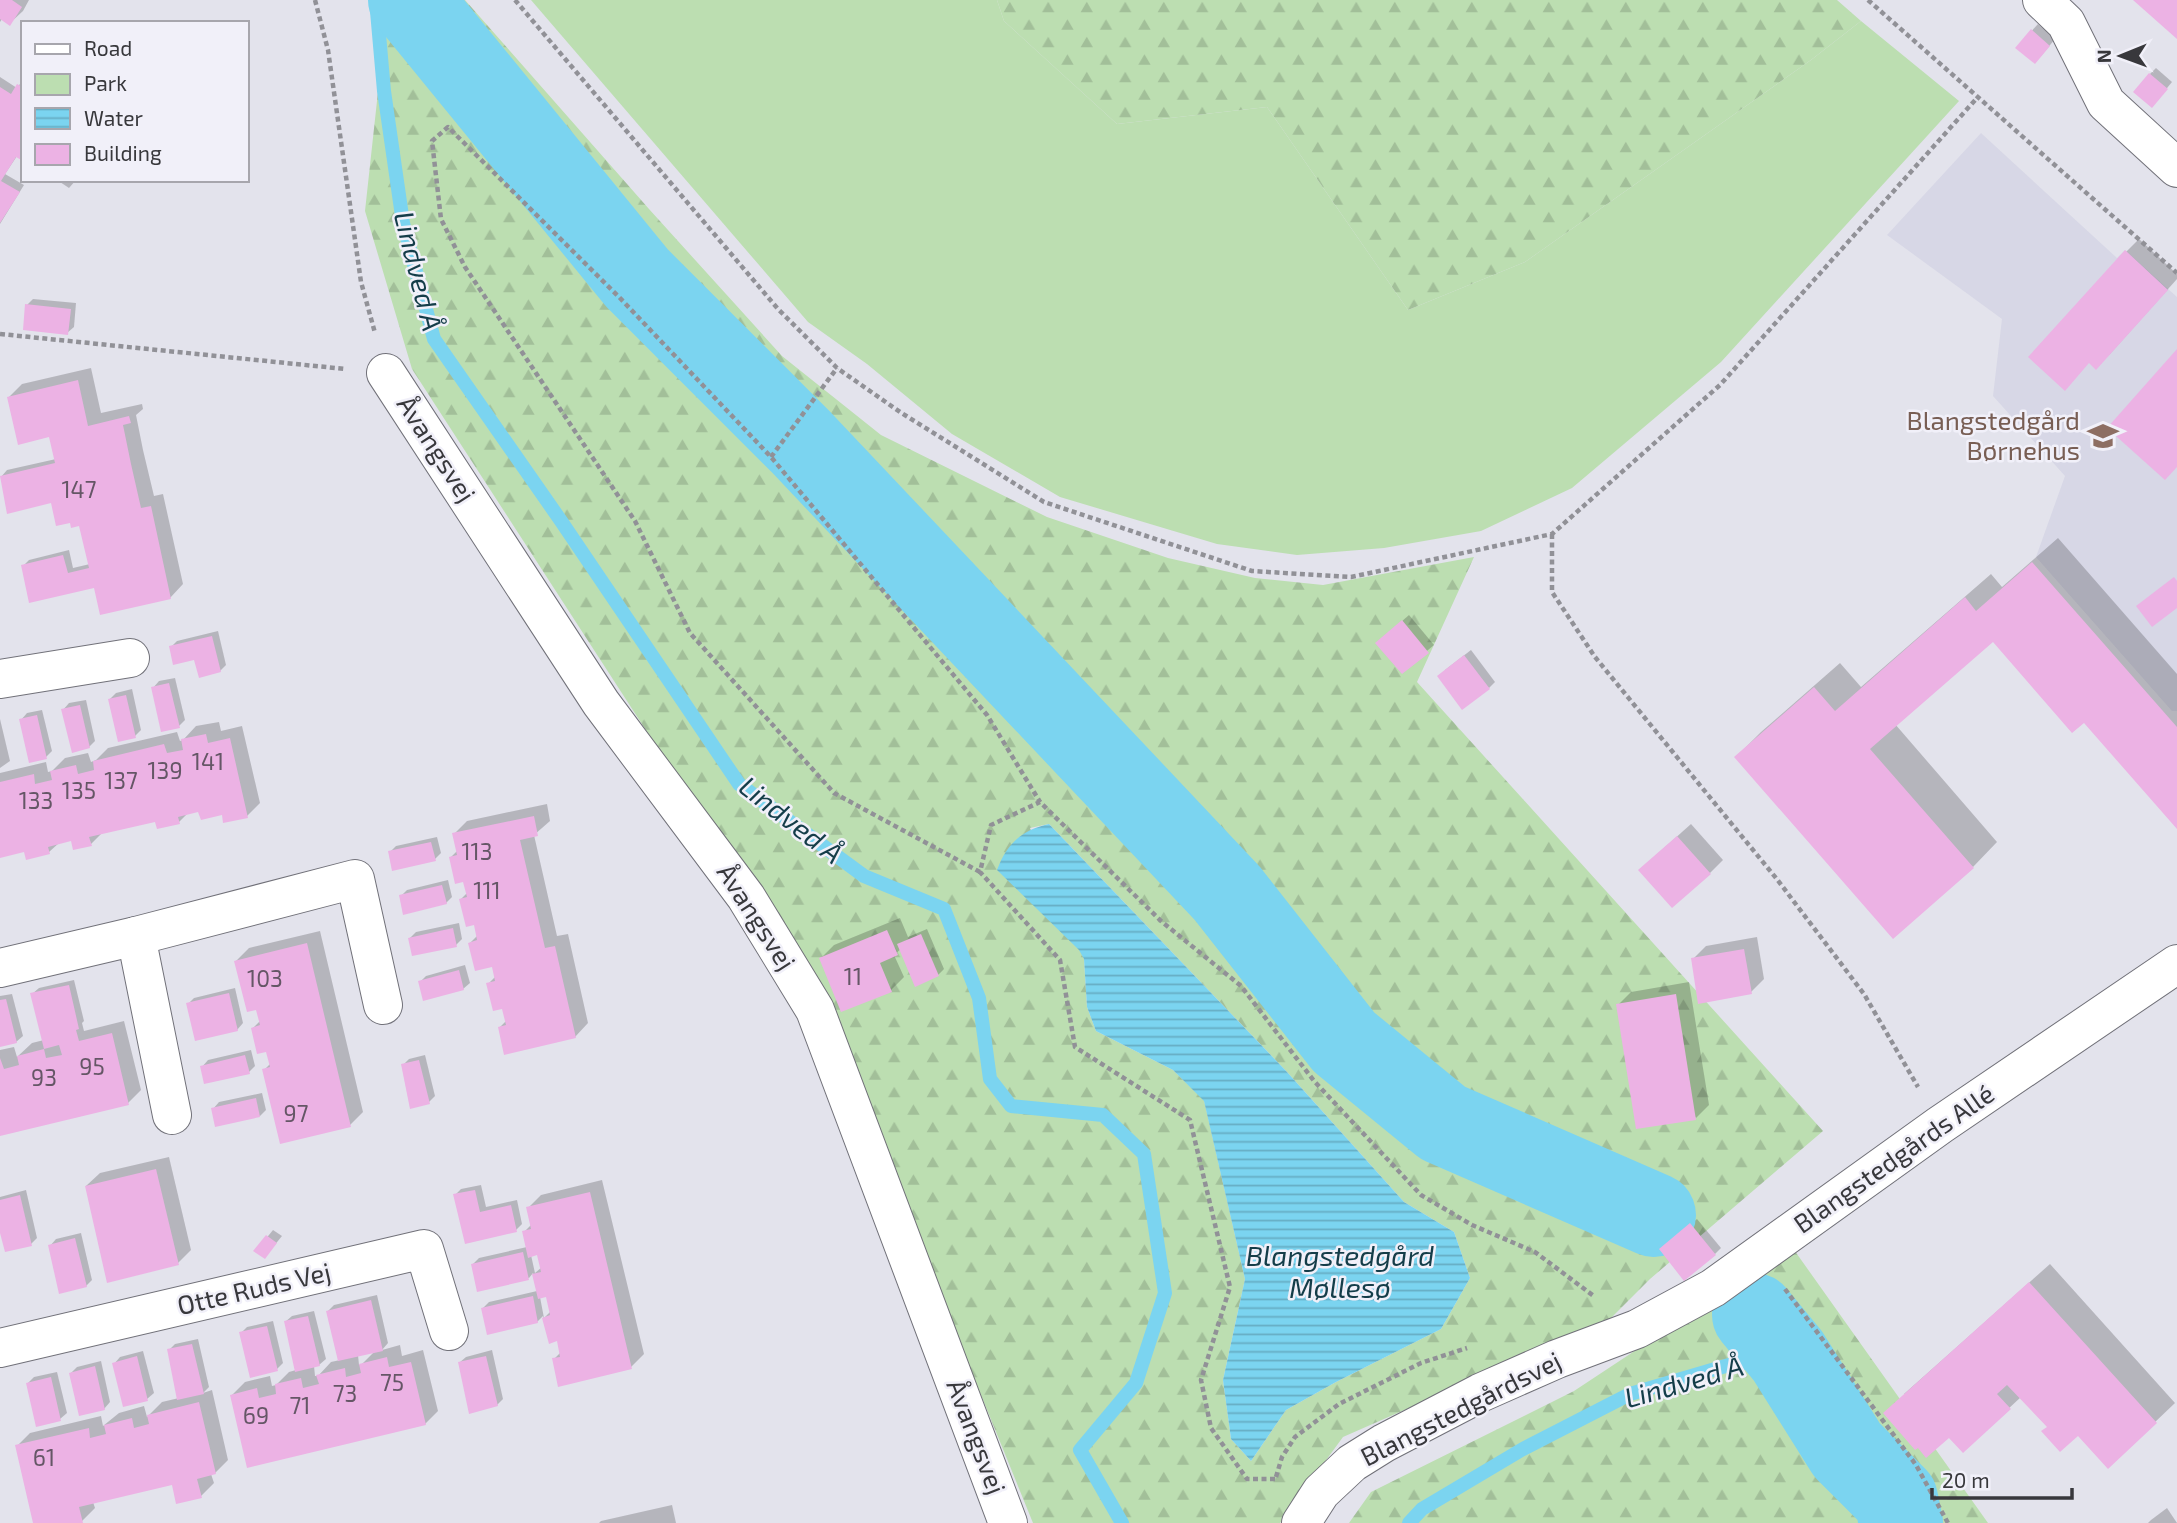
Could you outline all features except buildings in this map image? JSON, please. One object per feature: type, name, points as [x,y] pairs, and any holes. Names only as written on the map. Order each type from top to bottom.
[{"type":"street","points":[[2042,0],[2066,23],[2106,103],[2177,168]]},
{"type":"street","name":"Åvangsvej","points":[[386,373],[601,703],[746,897],[815,1010],[1008,1523]]},
{"type":"street","points":[[0,679],[130,658]]},
{"type":"street","points":[[0,968],[355,879],[383,1006]]},
{"type":"street","points":[[136,936],[172,1115]]},
{"type":"street","name":"Blangstedgårds Allé","points":[[1604,1341],[1637,1329],[1713,1288],[1940,1125],[2177,964]]},
{"type":"street","name":"Otte Ruds Vej","points":[[0,1348],[424,1249],[449,1331]]},
{"type":"street","name":"Blangstedgårdsvej","points":[[1301,1523],[1321,1492],[1352,1463],[1384,1443],[1480,1393],[1604,1341]]},
{"type":"path","points":[[0,334],[386,373],[361,282],[328,50],[315,0]]},
{"type":"path","points":[[515,0],[778,309],[837,368],[900,412],[1044,502],[1252,571],[1351,577],[1552,534],[1720,385],[1978,98]]},
{"type":"path","points":[[1868,0],[2177,273]]},
{"type":"path","points":[[1275,1479],[1247,1479],[1211,1428],[1201,1380],[1230,1287],[1190,1120],[1075,1047],[1060,960],[980,872],[834,793],[690,633],[635,521],[465,267],[441,219],[432,141],[448,127],[619,297],[771,457],[987,715],[1040,802],[1161,921],[1241,986],[1314,1081],[1422,1195],[1472,1225],[1535,1252],[1604,1303]]},
{"type":"path","points":[[771,457],[837,368]]},
{"type":"path","points":[[1552,534],[1552,592],[1595,657],[1776,878],[1864,994],[1940,1125]]},
{"type":"path","points":[[980,872],[991,825],[1040,802]]},
{"type":"path","points":[[1758,1256],[1801,1309],[1916,1465],[1948,1523]]},
{"type":"shaded area","name":"Blangstedgård Børnehus","points":[[1981,133],[2117,258],[2125,250],[2177,297],[2177,711],[2172,711],[2036,557],[2065,476],[1993,396],[2002,319],[1887,235]]},
{"type":"green space","points":[[388,0],[465,0],[782,356],[881,435],[1047,517],[1168,558],[1255,578],[1323,585],[1474,557],[1417,682],[1823,1131],[1650,1279],[1609,1320],[1343,1437],[1280,1523],[1033,1523],[820,999],[412,369],[365,211]],"holes":[[[1049,824],[1287,1072],[1404,1202],[1454,1232],[1470,1278],[1441,1329],[1286,1410],[1251,1461],[1231,1439],[1223,1380],[1245,1279],[1204,1100],[1173,1070],[1096,1031],[1087,1007],[1084,959],[1030,828]]]},
{"type":"green space","points":[[531,0],[997,0],[1004,21],[1117,124],[1267,107],[1408,310],[1525,262],[1811,60],[1861,21],[1959,101],[1721,362],[1572,488],[1481,531],[1384,548],[1297,555],[1217,544],[1060,497],[952,434],[867,364],[808,322]]},
{"type":"green space","points":[[997,0],[1837,0],[1861,21],[1811,60],[1525,262],[1408,310],[1267,107],[1117,124],[1004,21]]},
{"type":"green space","points":[[1792,1247],[1988,1523],[1349,1523],[1371,1492],[1574,1391]]},
{"type":"water","name":"Blangstedgård Møllesø","points":[[1049,824],[1287,1072],[1404,1202],[1454,1232],[1470,1278],[1441,1329],[1286,1410],[1251,1461],[1231,1439],[1223,1380],[1245,1279],[1204,1101],[1173,1070],[1096,1031],[1087,1007],[1084,959],[1079,950],[997,870],[1006,852],[1017,839],[1031,830]]},
{"type":"waterway","name":"Lindved Å","points":[[376,0],[384,91],[403,223],[434,339],[739,784],[864,876],[944,909],[979,998],[990,1079],[1011,1106],[1103,1115],[1144,1154],[1165,1293],[1136,1383],[1080,1450],[1122,1523]]},
{"type":"waterway","points":[[410,0],[637,278],[801,442],[1227,893],[1344,1042],[1443,1123],[1654,1215]]},
{"type":"waterway","name":"Lindved Å","points":[[1754,1315],[1788,1356],[1847,1450],[1896,1499],[1901,1523]]},
{"type":"waterway","name":"Lindved Å","points":[[1409,1523],[1422,1509],[1523,1449],[1630,1394],[1729,1365],[1788,1356]]},
{"type":"place","name":"Blangstedgård Børnehus","points":[[2103,436]]}]
